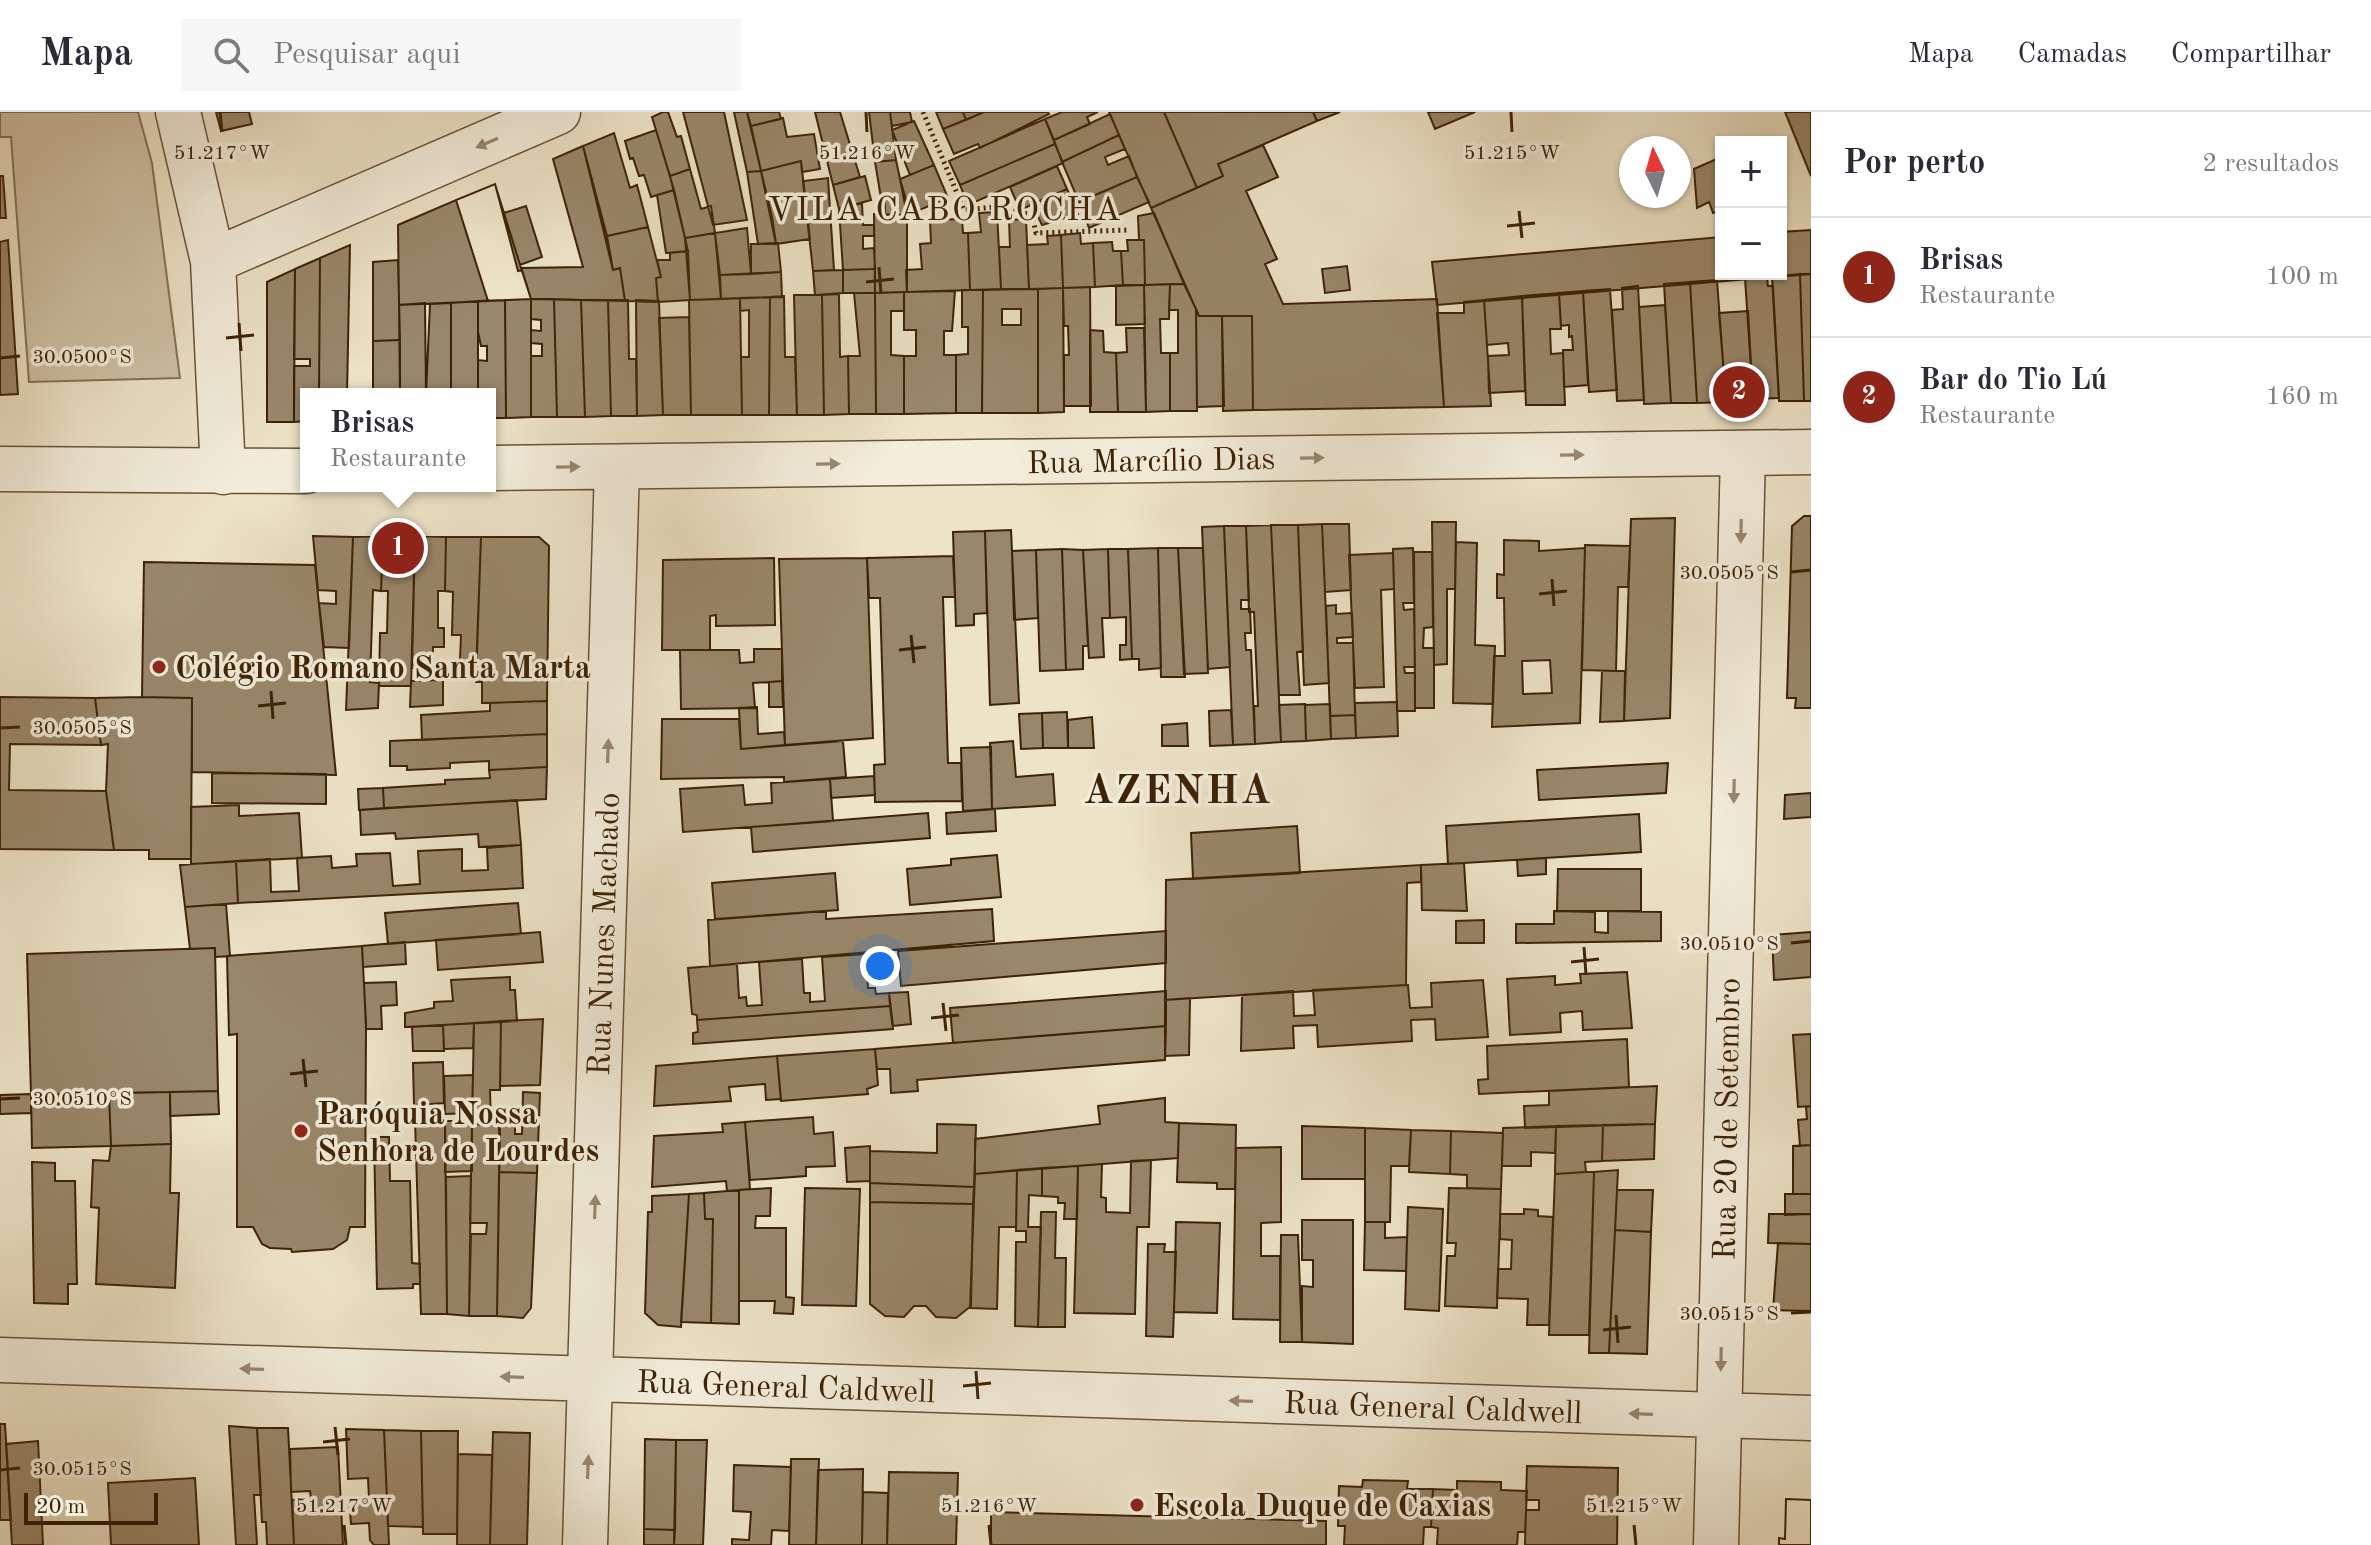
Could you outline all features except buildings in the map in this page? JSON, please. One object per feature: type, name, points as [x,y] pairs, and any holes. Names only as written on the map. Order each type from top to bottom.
[{"type":"street","points":[[178,112],[213,261],[223,472]]},
{"type":"street","points":[[213,261],[558,112]]},
{"type":"street","name":"Rua Marcílio Dias","points":[[496,468],[1811,452]]},
{"type":"street","name":"Rua 20 de Setembro","points":[[1716,1545],[1743,453]]},
{"type":"street","name":"Rua Nunes Machado","points":[[585,1545],[617,467]]},
{"type":"street","points":[[0,469],[300,471]]},
{"type":"street","name":"Rua General Caldwell","points":[[0,1360],[1811,1418]]},
{"type":"path","points":[[923,112],[964,210],[995,207],[1032,215],[1036,233],[1129,230]]},
{"type":"shaded area","points":[[0,112],[138,112],[152,163],[180,378],[29,382],[11,137],[0,137]]},
{"type":"place","name":"Bar do Tio Lú","points":[[1739,392]]},
{"type":"place","name":"Brisas","points":[[398,548]]},
{"type":"place","name":"Colégio Romano Santa Marta","points":[[159,667]]},
{"type":"place","name":"Paróquia Nossa Senhora de Lourdes","points":[[301,1131]]},
{"type":"place","name":"Escola Duque de Caxias","points":[[1137,1505]]},
{"type":"district","name":"VILA CABO ROCHA","points":[[945,208]]},
{"type":"district","name":"AZENHA","points":[[1178,789]]}]
